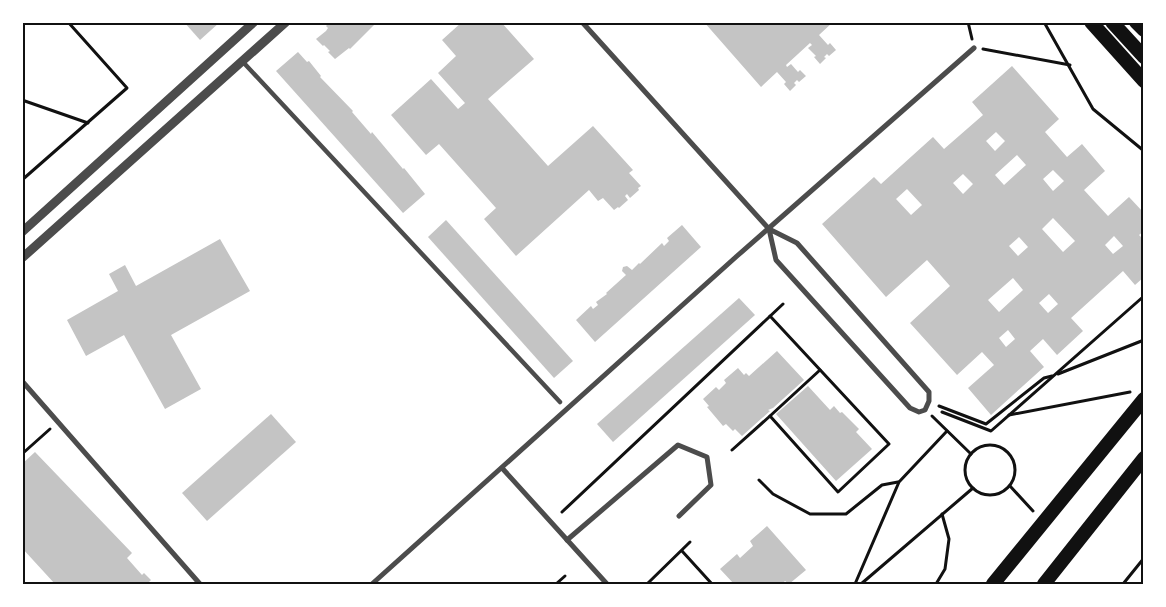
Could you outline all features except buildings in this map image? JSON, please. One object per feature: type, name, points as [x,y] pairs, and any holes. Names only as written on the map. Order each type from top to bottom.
[{"type":"highway","points":[[1091,22],[1144,81]]},
{"type":"highway","points":[[1112,22],[1144,57]]},
{"type":"highway","points":[[1136,22],[1144,30]]},
{"type":"highway","points":[[994,584],[1138,395]]},
{"type":"highway","points":[[1044,584],[1144,458]]},
{"type":"street","points":[[22,232],[254,22]]},
{"type":"street","points":[[22,258],[286,22]]},
{"type":"street","points":[[582,22],[769,229],[797,243],[929,392],[930,401],[925,410],[919,412],[910,408],[776,260],[769,229]]},
{"type":"street","points":[[372,584],[974,48]]},
{"type":"street","points":[[243,62],[560,402]]},
{"type":"street","points":[[22,381],[200,584]]},
{"type":"street","points":[[567,540],[678,445],[707,457],[711,486],[679,516]]},
{"type":"street","points":[[502,468],[607,584]]},
{"type":"path","points":[[22,180],[126,88],[68,22]]},
{"type":"path","points":[[968,22],[974,48],[1070,65]]},
{"type":"path","points":[[1044,22],[1070,65],[1093,109],[1144,151]]},
{"type":"path","points":[[22,100],[88,122]]},
{"type":"path","points":[[942,412],[991,431],[1144,296]]},
{"type":"path","points":[[562,512],[783,304]]},
{"type":"path","points":[[770,316],[889,444],[838,492],[770,416]]},
{"type":"path","points":[[930,401],[945,410],[986,424],[1044,378],[1144,340]]},
{"type":"path","points":[[732,450],[820,370]]},
{"type":"path","points":[[1008,416],[1138,395]]},
{"type":"path","points":[[925,410],[971,454]]},
{"type":"path","points":[[22,454],[58,422]]},
{"type":"path","points":[[855,584],[899,482],[948,431]]},
{"type":"path","points":[[991,445],[1006,450],[1014,463],[1015,471],[1014,479],[1010,486],[996,494],[979,493],[968,482],[965,467],[971,454],[977,449],[991,445]]},
{"type":"path","points":[[760,480],[773,494],[810,514],[846,514],[882,485],[899,482]]},
{"type":"path","points":[[1010,486],[1033,511]]},
{"type":"path","points":[[862,584],[973,488]]},
{"type":"path","points":[[936,584],[944,570],[949,538],[942,514]]},
{"type":"path","points":[[646,584],[690,542]]},
{"type":"path","points":[[682,551],[712,584]]},
{"type":"path","points":[[1123,584],[1144,558]]},
{"type":"path","points":[[556,584],[565,576]]}]
